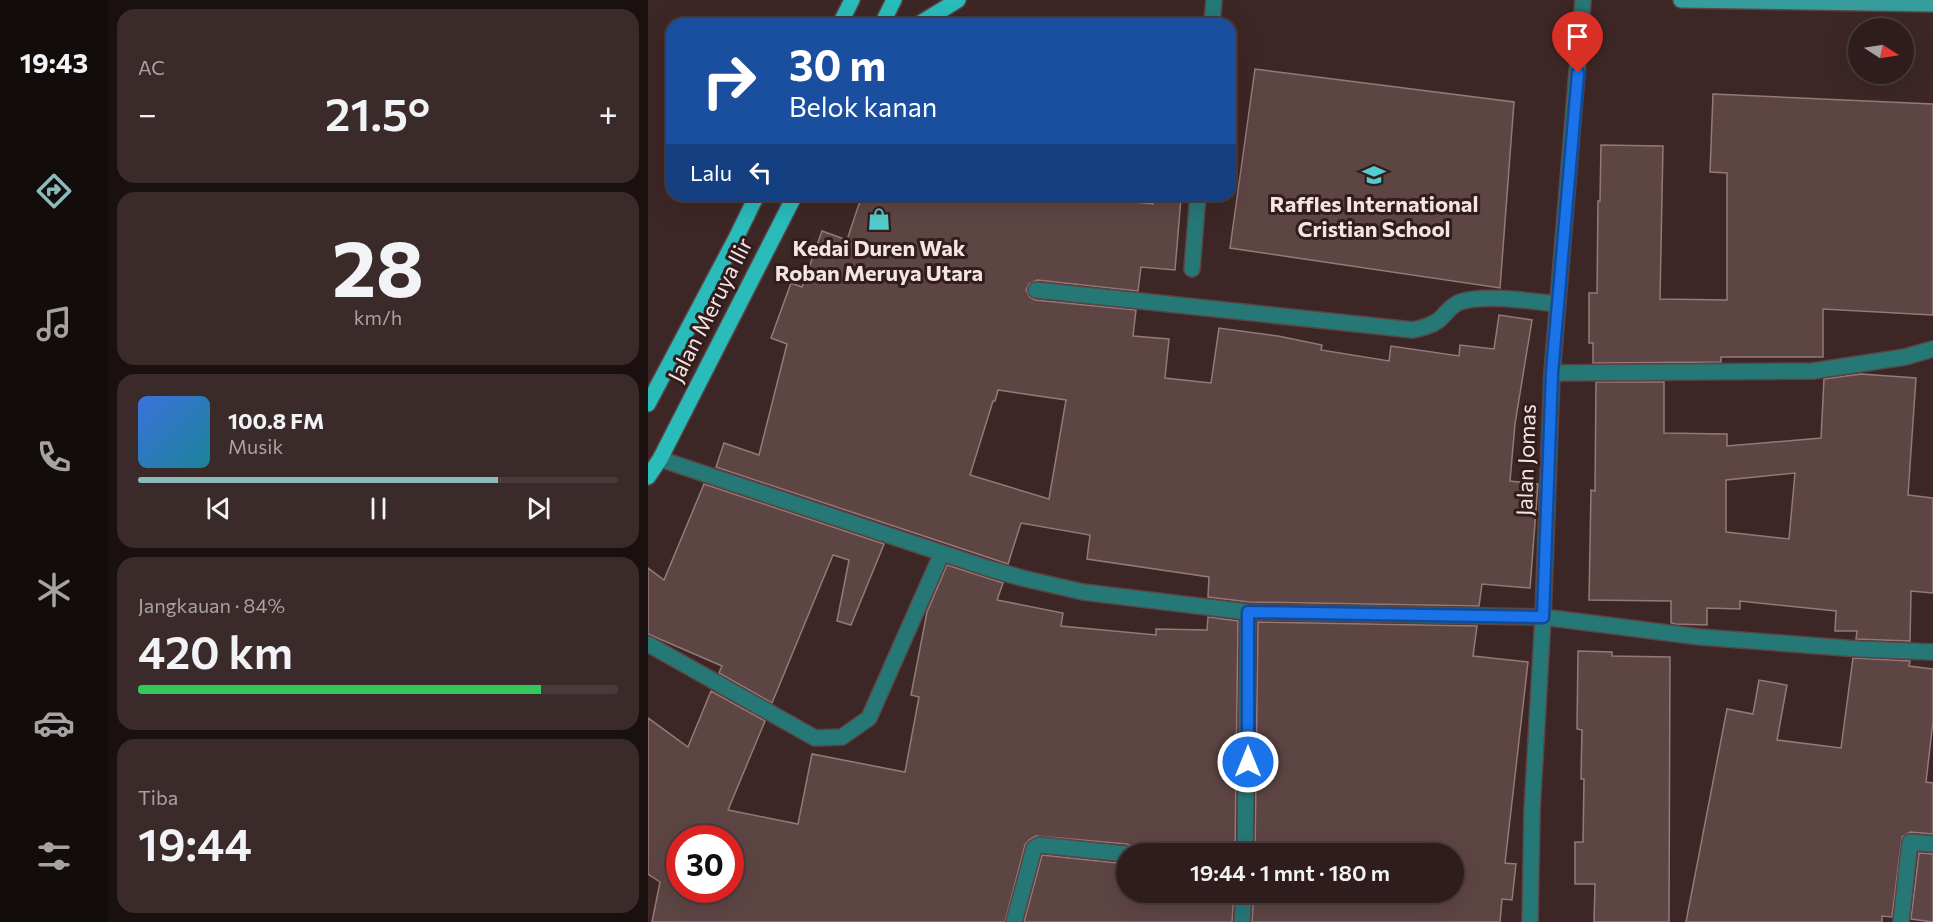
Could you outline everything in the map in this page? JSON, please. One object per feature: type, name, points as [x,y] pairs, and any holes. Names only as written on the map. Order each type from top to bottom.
[{"type":"main road","points":[[843,18],[852,0]]},
{"type":"main road","points":[[885,18],[894,0]]},
{"type":"main road","points":[[930,18],[958,0]]},
{"type":"main road","points":[[1682,0],[1933,4]]},
{"type":"main road","name":"Jalan Meruya Ilir","points":[[648,404],[754,201]]},
{"type":"main road","name":"Jalan Meruya Ilir","points":[[648,477],[660,459],[792,201]]},
{"type":"street","points":[[1212,18],[1214,0]]},
{"type":"street","name":"Jalan Jomas","points":[[1530,922],[1532,811],[1543,617],[1552,373],[1583,0]]},
{"type":"street","points":[[1192,269],[1198,201]]},
{"type":"street","points":[[1036,290],[1413,330],[1429,326],[1459,302],[1505,298],[1558,303]]},
{"type":"street","points":[[1552,373],[1813,372],[1905,357],[1933,349]]},
{"type":"street","points":[[660,459],[942,553],[1022,578],[1083,592],[1248,612],[1543,617],[1700,637],[1933,652]]},
{"type":"street","points":[[648,644],[815,738],[842,737],[869,718],[942,553]]},
{"type":"street","points":[[1245,843],[1248,612]]},
{"type":"street","points":[[1901,922],[1910,842],[1933,844]]},
{"type":"street","points":[[1014,922],[1034,848],[1040,845],[1116,853]]},
{"type":"street","points":[[1242,922],[1243,903]]},
{"type":"building","name":"Raffles International Cristian School","points":[[1255,69],[1514,102],[1500,288],[1230,248]]},
{"type":"building","points":[[1713,94],[1933,104],[1933,315],[1823,309],[1823,357],[1721,357],[1721,362],[1593,363],[1593,343],[1589,343],[1589,293],[1597,293],[1601,145],[1663,146],[1660,299],[1727,300],[1727,173],[1710,172]]},
{"type":"building","points":[[860,201],[1125,201],[1153,204],[1153,201],[1181,201],[1175,270],[1141,267],[1138,291],[1037,280],[1029,284],[1026,290],[1035,300],[1136,310],[1133,336],[1169,339],[1165,378],[1211,383],[1219,328],[1278,336],[1322,345],[1321,350],[1389,361],[1391,346],[1459,356],[1460,345],[1494,349],[1499,315],[1532,320],[1515,424],[1510,481],[1538,484],[1530,588],[1482,584],[1479,606],[1249,602],[1208,597],[1209,577],[1087,559],[1090,535],[1021,523],[1008,564],[716,467],[724,443],[759,455],[787,344],[771,338],[791,283],[802,287],[822,231],[847,240]],"holes":[[[998,390],[1066,400],[1049,499],[970,475]]]},
{"type":"building","points":[[1861,374],[1916,378],[1908,495],[1933,498],[1933,593],[1911,591],[1910,641],[1856,639],[1857,631],[1835,631],[1836,611],[1740,601],[1740,609],[1707,608],[1707,625],[1676,624],[1671,623],[1671,601],[1589,600],[1591,490],[1595,491],[1596,382],[1664,382],[1664,433],[1727,434],[1727,446],[1821,438],[1824,379]],"holes":[[[1795,473],[1789,539],[1726,532],[1726,480]]]},
{"type":"building","points":[[704,484],[884,544],[851,625],[837,621],[849,560],[833,555],[772,703],[719,673],[722,666],[648,634],[648,568],[664,580]]},
{"type":"building","points":[[947,565],[1003,583],[997,600],[1063,613],[1061,626],[1156,635],[1156,629],[1207,630],[1208,617],[1238,621],[1235,843],[1116,843],[1036,836],[1025,845],[1005,922],[652,922],[660,882],[648,874],[648,718],[688,747],[711,691],[765,721],[728,810],[798,824],[812,754],[905,772],[919,697],[911,695],[927,612]]},
{"type":"building","points":[[1258,622],[1477,626],[1473,656],[1528,662],[1505,863],[1516,864],[1512,900],[1502,899],[1500,922],[1252,922],[1253,903],[1464,903],[1464,843],[1255,843]]},
{"type":"building","points":[[1578,651],[1612,652],[1612,656],[1670,657],[1669,922],[1594,922],[1595,884],[1575,884],[1575,842],[1583,842],[1584,779],[1581,779],[1582,730],[1577,729]]},
{"type":"building","points":[[1853,658],[1910,661],[1909,666],[1933,669],[1933,721],[1926,782],[1933,783],[1933,834],[1910,832],[1902,837],[1892,917],[1882,916],[1882,922],[1686,922],[1727,709],[1753,714],[1759,680],[1787,685],[1777,740],[1841,748]]},
{"type":"building","points":[[1919,853],[1933,854],[1933,922],[1911,919]]},
{"type":"building","points":[[1042,855],[1116,863],[1116,903],[1233,903],[1232,922],[1024,922]]},
{"type":"place","name":"Raffles International Cristian School","points":[[1374,175]]},
{"type":"place","name":"Kedai Duren Wak Roban Meruya Utara","points":[[879,219]]},
{"type":"route","points":[[1248,762],[1248,612],[1543,617],[1552,373],[1578,73]]}]
